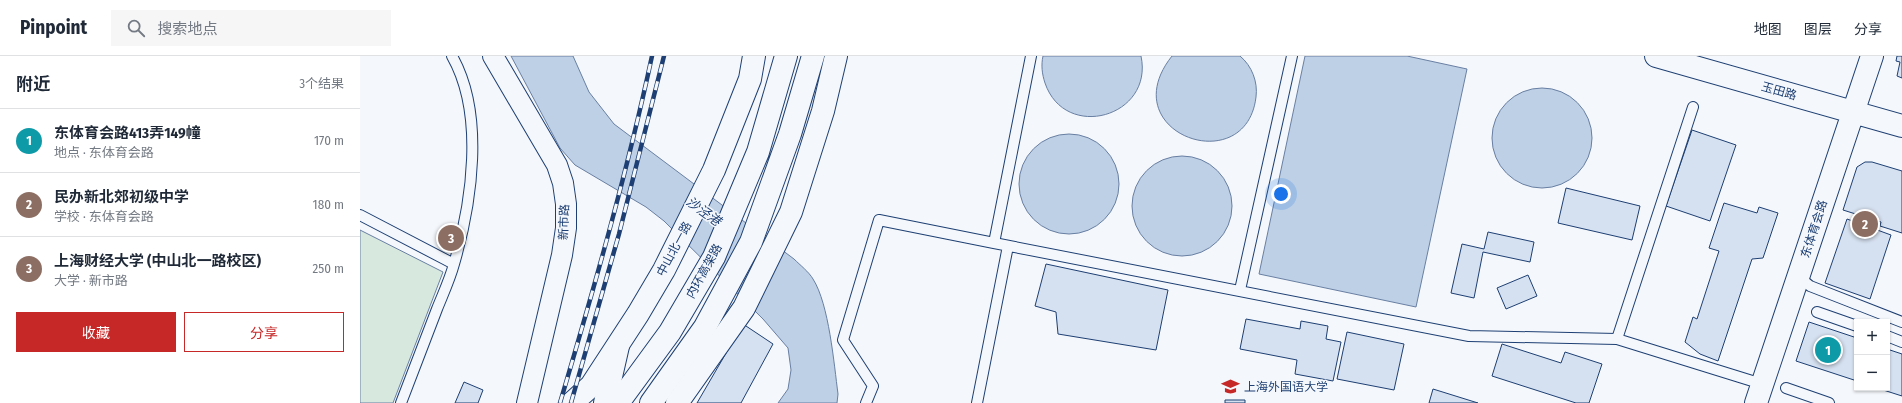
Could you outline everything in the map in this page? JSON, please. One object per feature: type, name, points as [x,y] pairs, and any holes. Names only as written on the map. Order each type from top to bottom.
[{"type":"main road","name":"中山北一路","points":[[572,403],[589,395],[664,270],[714,170],[750,79],[754,56]]},
{"type":"main road","name":"内环高架路","points":[[618,403],[670,332],[714,257],[758,152],[786,56]]},
{"type":"main road","points":[[652,403],[705,327],[751,242],[790,134],[813,56]]},
{"type":"main road","points":[[678,403],[744,308],[791,212],[823,111],[836,56]]},
{"type":"main road","name":"玉田路","points":[[1656,56],[1902,126]]},
{"type":"main road","name":"东体育会路","points":[[1759,393],[1872,56]]},
{"type":"main road","points":[[605,403],[618,345]]},
{"type":"street","name":"新市路","points":[[493,56],[557,165],[566,204],[566,228],[562,255],[527,403]]},
{"type":"lane","points":[[401,403],[454,264],[466,214],[472,163],[471,116],[461,72],[452,56]]},
{"type":"lane","points":[[994,242],[1031,56]]},
{"type":"lane","points":[[1240,290],[1292,56]]},
{"type":"lane","points":[[1617,339],[1693,107]]},
{"type":"lane","points":[[360,215],[454,264]]},
{"type":"lane","points":[[866,403],[873,386],[843,340],[879,220],[1469,336],[1617,339],[1759,393]]},
{"type":"lane","points":[[977,403],[1008,246]]},
{"type":"lane","points":[[1799,277],[1810,286],[1902,322]]},
{"type":"lane","points":[[1816,312],[1854,325]]},
{"type":"lane","points":[[1890,337],[1902,342]]},
{"type":"lane","points":[[1786,388],[1829,403]]},
{"type":"shaded area","points":[[360,230],[443,272],[393,403],[360,403]]},
{"type":"water","name":"沙泾港","points":[[511,56],[573,56],[589,92],[614,124],[794,259],[807,271],[819,290],[827,318],[833,351],[838,394],[837,403],[778,403],[788,389],[791,370],[788,348],[763,319],[664,221],[646,207],[575,165],[560,148]]},
{"type":"water","points":[[1043,56],[1141,56],[1141,77],[1134,94],[1122,107],[1105,114],[1088,116],[1070,112],[1055,101],[1044,80],[1042,66]]},
{"type":"water","points":[[1172,56],[1240,56],[1251,69],[1256,86],[1256,97],[1247,123],[1230,137],[1209,141],[1187,137],[1169,125],[1158,107],[1158,83]]},
{"type":"water","points":[[1305,56],[1407,56],[1467,69],[1416,307],[1259,274]]},
{"type":"water","points":[[1542,88],[1561,92],[1577,103],[1588,119],[1592,138],[1588,157],[1577,173],[1561,184],[1542,188],[1523,184],[1507,173],[1496,157],[1492,138],[1496,119],[1507,103],[1523,92]]},
{"type":"water","points":[[1069,134],[1079,135],[1097,142],[1111,156],[1118,174],[1118,194],[1111,212],[1097,226],[1079,233],[1069,234],[1059,233],[1041,226],[1027,212],[1020,194],[1019,184],[1020,174],[1027,156],[1041,142],[1059,135]]},
{"type":"water","points":[[1182,156],[1201,160],[1217,171],[1228,187],[1232,206],[1228,225],[1217,241],[1201,252],[1182,256],[1163,252],[1147,241],[1136,225],[1132,206],[1136,187],[1147,171],[1163,160]]},
{"type":"building","points":[[1897,56],[1902,56],[1902,78],[1897,76],[1900,62],[1896,61]]},
{"type":"building","points":[[1692,130],[1736,145],[1710,221],[1666,206]]},
{"type":"building","points":[[1865,162],[1872,162],[1902,171],[1902,233],[1880,226],[1881,222],[1843,210],[1857,167]]},
{"type":"building","points":[[1566,188],[1640,206],[1632,240],[1558,223]]},
{"type":"building","points":[[1724,203],[1757,213],[1759,207],[1778,213],[1763,258],[1752,259],[1718,361],[1700,354],[1685,342],[1693,317],[1697,319],[1719,251],[1709,248]]},
{"type":"building","points":[[1847,219],[1891,235],[1870,299],[1825,283]]},
{"type":"building","points":[[1488,232],[1534,242],[1530,262],[1483,252],[1474,298],[1451,293],[1462,244],[1484,249]]},
{"type":"building","points":[[1046,264],[1168,290],[1156,350],[1058,334],[1056,312],[1035,306]]},
{"type":"building","points":[[1528,275],[1537,296],[1506,309],[1497,288]]},
{"type":"building","points":[[1246,319],[1300,329],[1301,321],[1328,326],[1326,339],[1341,342],[1333,381],[1295,374],[1297,360],[1240,349]]},
{"type":"building","points":[[1809,322],[1854,337],[1854,380],[1796,361]]},
{"type":"building","points":[[743,324],[773,344],[741,403],[697,403]]},
{"type":"building","points":[[1347,332],[1404,344],[1394,390],[1337,379]]},
{"type":"building","points":[[1502,344],[1561,363],[1565,352],[1602,364],[1589,403],[1576,403],[1492,376]]},
{"type":"building","points":[[1890,350],[1902,354],[1902,396],[1886,391],[1890,391]]},
{"type":"building","points":[[464,382],[483,390],[478,403],[455,403]]},
{"type":"building","points":[[1433,389],[1478,403],[1429,403]]},
{"type":"building","points":[[1225,400],[1245,400],[1245,403],[1225,403]]},
{"type":"railway","points":[[560,403],[609,230],[632,143],[652,56]]},
{"type":"railway","points":[[571,403],[619,234],[664,56]]},
{"type":"place","name":"民办新北郊初级中学","points":[[1865,224]]},
{"type":"place","name":"上海财经大学 (中山北一路校区)","points":[[451,238]]},
{"type":"place","name":"东体育会路413弄149幢","points":[[1828,350]]},
{"type":"place","name":"上海外国语大学","points":[[1231,387]]}]
